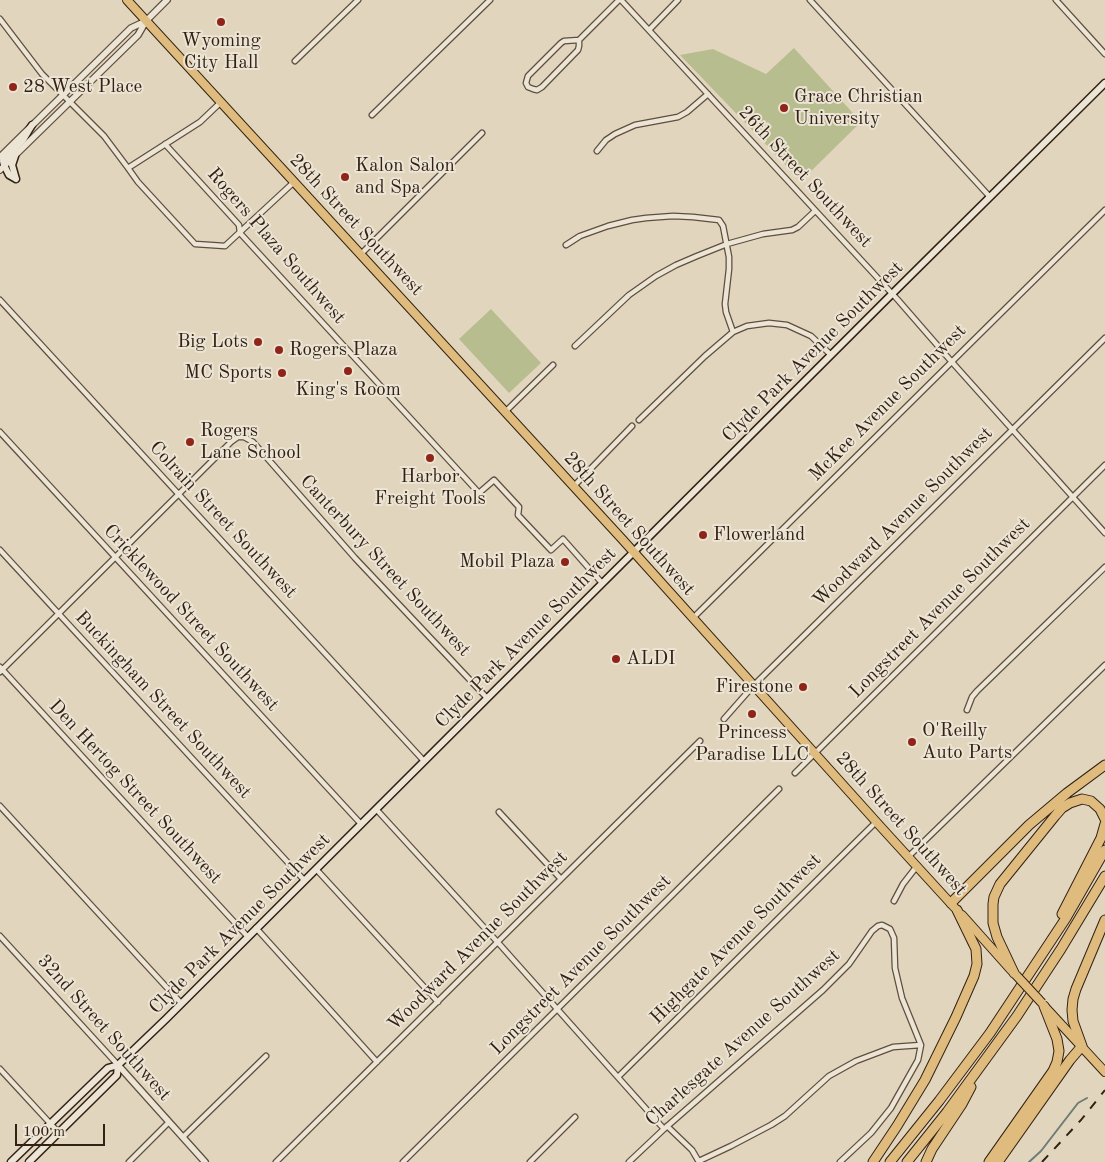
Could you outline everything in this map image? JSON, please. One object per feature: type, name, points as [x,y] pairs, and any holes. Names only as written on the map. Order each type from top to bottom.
[{"type":"highway","points":[[873,1162],[903,1118],[925,1080],[974,976],[977,964],[976,949],[954,906],[1029,826],[1066,793],[1105,765]]},
{"type":"highway","points":[[1015,974],[997,937],[993,923],[994,897],[1000,884],[1062,808],[1070,802],[1082,799],[1091,801],[1100,809],[1105,819]]},
{"type":"highway","points":[[1045,950],[1101,838],[1105,824]]},
{"type":"highway","points":[[890,1162],[969,1062],[1066,918],[1105,850]]},
{"type":"highway","points":[[908,1162],[987,1058],[1056,957],[1105,876]]},
{"type":"highway","points":[[998,1162],[1082,1046],[1073,1021],[1073,999],[1105,920]]},
{"type":"highway","points":[[989,1162],[1048,1078],[1057,1062],[1059,1050],[1057,1039],[1043,1005]]},
{"type":"highway","points":[[926,1162],[932,1149],[962,1104],[987,1058]]},
{"type":"main road","name":"28th Street Southwest","points":[[126,0],[574,486],[876,822],[1105,1072]]},
{"type":"main road","name":"Clyde Park Avenue Southwest","points":[[11,1162],[108,1068],[118,1065],[182,1003],[1105,83]]},
{"type":"main road","points":[[15,156],[12,165],[16,179],[1,170],[3,162],[22,142],[32,125]]},
{"type":"main road","name":"Clyde Park Avenue Southwest","points":[[29,1162],[117,1076],[118,1065]]},
{"type":"street","points":[[1,170],[138,35],[146,21],[167,0]]},
{"type":"street","points":[[295,61],[358,0]]},
{"type":"street","points":[[372,116],[490,0]]},
{"type":"street","points":[[579,40],[576,53],[542,87],[533,90],[528,87],[526,83],[528,76],[561,43],[579,40],[620,0]]},
{"type":"street","name":"26th Street Southwest","points":[[620,0],[892,294],[1105,533]]},
{"type":"street","points":[[649,30],[678,0]]},
{"type":"street","points":[[810,0],[990,196]]},
{"type":"street","points":[[1056,0],[1105,54]]},
{"type":"street","points":[[0,19],[42,74],[104,136],[138,182],[195,244],[225,246],[294,182]]},
{"type":"street","points":[[1,155],[131,28],[146,21]]},
{"type":"street","points":[[596,151],[606,140],[628,128],[678,117],[687,112],[708,94]]},
{"type":"street","points":[[128,168],[200,122],[221,102]]},
{"type":"street","points":[[361,254],[482,133]]},
{"type":"street","name":"Rogers Plaza Southwest","points":[[165,144],[239,225],[240,232],[479,493],[494,480],[519,507],[518,515],[551,550],[563,539],[602,583]]},
{"type":"street","name":"McKee Avenue Southwest","points":[[693,618],[1105,210]]},
{"type":"street","points":[[575,346],[630,295],[656,276],[690,259],[727,244],[763,234],[792,230],[798,227],[815,211]]},
{"type":"street","points":[[566,245],[580,236],[614,224],[646,218],[673,216],[719,220],[723,225],[727,244],[729,269],[725,304],[727,319],[733,332]]},
{"type":"street","name":"Colrain Street Southwest","points":[[0,300],[424,761]]},
{"type":"street","points":[[639,420],[705,356],[733,332],[747,326],[778,323],[787,325],[811,336],[831,355]]},
{"type":"street","name":"Woodward Avenue Southwest","points":[[724,719],[754,685],[1105,338]]},
{"type":"street","points":[[505,412],[553,365]]},
{"type":"street","points":[[574,486],[632,426]]},
{"type":"street","name":"Cricklewood Street Southwest","points":[[0,432],[361,824]]},
{"type":"street","name":"Canterbury Street Southwest","points":[[178,494],[238,437],[244,437],[252,442],[355,558],[487,698]]},
{"type":"street","name":"Longstreet Avenue Southwest","points":[[795,773],[1105,465]]},
{"type":"street","points":[[1,670],[178,494]]},
{"type":"street","name":"Buckingham Street Southwest","points":[[0,550],[304,880]]},
{"type":"street","points":[[967,710],[972,697],[977,691],[1105,567]]},
{"type":"street","points":[[908,857],[1105,665]]},
{"type":"street","name":"Den Hertog Street Southwest","points":[[1,670],[248,937]]},
{"type":"street","name":"Woodward Avenue Southwest","points":[[276,1162],[700,741]]},
{"type":"street","name":"Longstreet Avenue Southwest","points":[[404,1162],[779,789]]},
{"type":"street","points":[[0,806],[182,1003]]},
{"type":"street","points":[[376,808],[618,1077],[666,1128],[692,1150],[699,1162],[778,1121],[829,1076],[856,1061],[893,1047],[921,1045],[918,1060],[891,1108],[871,1134],[840,1162]]},
{"type":"street","points":[[499,812],[561,880]]},
{"type":"street","name":"Highgate Avenue Southwest","points":[[618,1077],[876,822]]},
{"type":"street","points":[[894,901],[902,884],[917,866]]},
{"type":"street","points":[[316,868],[438,1002]]},
{"type":"street","name":"Charlesgate Avenue Southwest","points":[[629,1162],[823,990],[848,964],[872,931],[878,926],[886,926],[892,932],[895,968],[902,998],[921,1045]]},
{"type":"street","points":[[256,928],[377,1062]]},
{"type":"street","name":"32nd Street Southwest","points":[[0,936],[205,1162]]},
{"type":"street","points":[[183,1137],[266,1056]]},
{"type":"street","points":[[0,1069],[58,1133]]},
{"type":"street","points":[[530,1162],[575,1117]]},
{"type":"street","points":[[129,1162],[169,1122]]},
{"type":"green space","points":[[794,48],[861,122],[801,181],[680,55],[713,49],[766,74]]},
{"type":"green space","points":[[491,309],[541,363],[509,393],[459,339]]},
{"type":"waterway","points":[[1029,1162],[1041,1151],[1078,1103],[1087,1098]]},
{"type":"railway","points":[[1042,1162],[1081,1120],[1105,1090]]},
{"type":"place","name":"Wyoming City Hall","points":[[221,22]]},
{"type":"place","name":"28 West Place","points":[[13,87]]},
{"type":"place","name":"Grace Christian University","points":[[784,108]]},
{"type":"place","name":"Kalon Salon and Spa","points":[[345,177]]},
{"type":"place","name":"Big Lots","points":[[258,342]]},
{"type":"place","name":"Rogers Plaza","points":[[279,350]]},
{"type":"place","name":"King's Room","points":[[348,371]]},
{"type":"place","name":"MC Sports","points":[[282,373]]},
{"type":"place","name":"Rogers Lane School","points":[[190,442]]},
{"type":"place","name":"Harbor Freight Tools","points":[[430,458]]},
{"type":"place","name":"Flowerland","points":[[703,535]]},
{"type":"place","name":"Mobil Plaza","points":[[565,562]]},
{"type":"place","name":"ALDI","points":[[616,659]]},
{"type":"place","name":"Firestone","points":[[803,687]]},
{"type":"place","name":"Princess Paradise LLC","points":[[752,714]]},
{"type":"place","name":"O'Reilly Auto Parts","points":[[912,742]]}]
